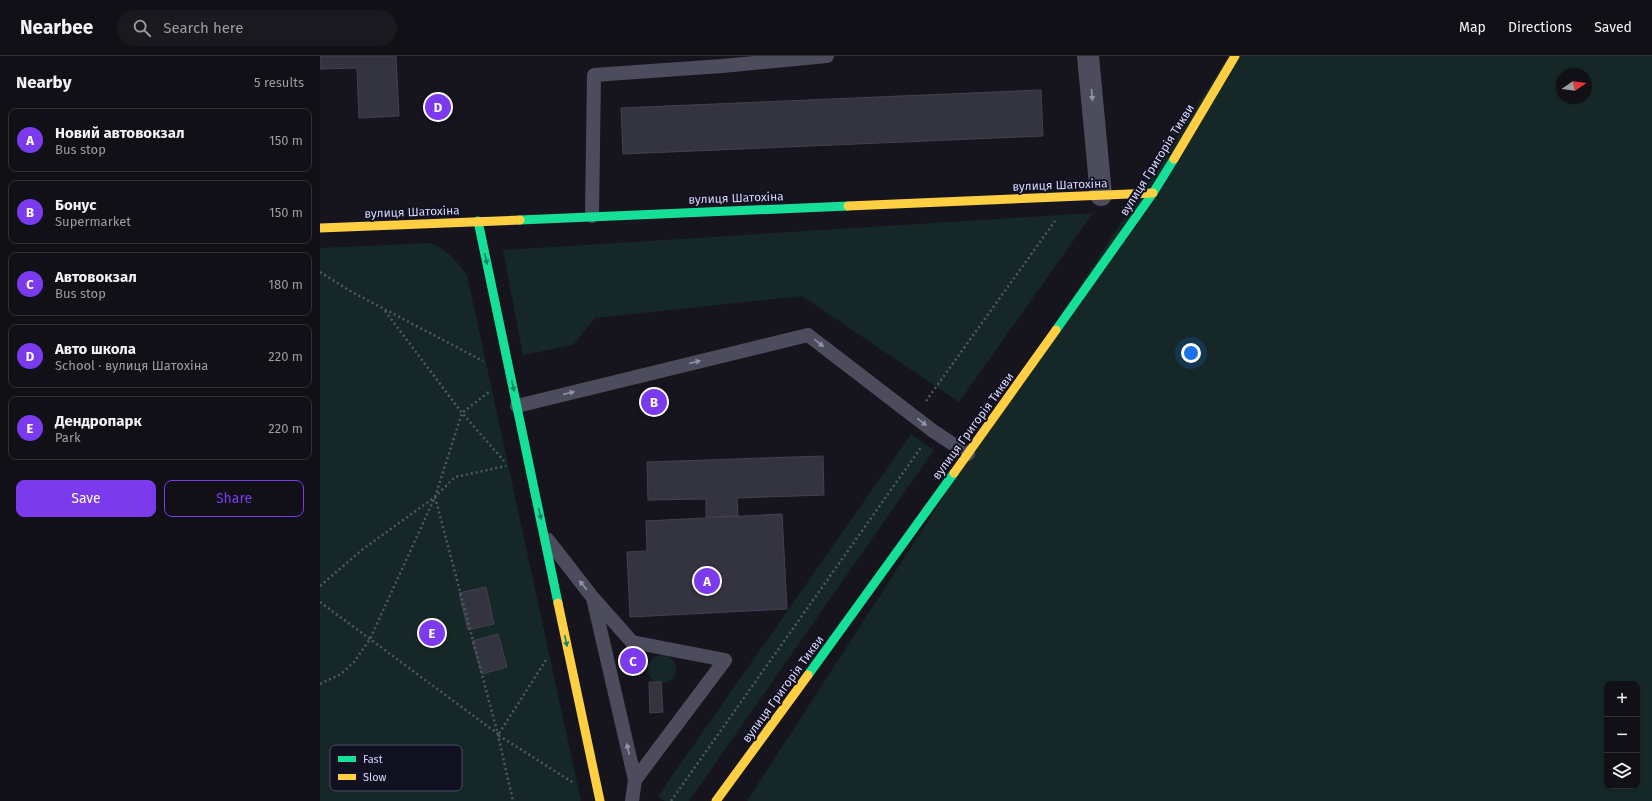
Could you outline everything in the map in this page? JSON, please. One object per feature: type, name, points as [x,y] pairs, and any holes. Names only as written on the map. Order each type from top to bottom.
[{"type":"street","points":[[1088,56],[1101,195]]},
{"type":"street","name":"вулиця Григорія Тикви","points":[[716,801],[968,454],[1153,193],[1235,56]]},
{"type":"street","name":"вулиця Шатохіна","points":[[320,228],[1153,193]]},
{"type":"street","points":[[478,221],[600,800]]},
{"type":"lane","points":[[592,216],[594,75],[722,61],[828,56]]},
{"type":"lane","points":[[517,406],[808,335],[933,431],[968,454]]},
{"type":"lane","points":[[544,535],[594,598],[632,642],[725,660],[635,780]]},
{"type":"lane","points":[[594,598],[635,780],[632,801]]},
{"type":"path","points":[[915,417],[1072,196]]},
{"type":"path","points":[[320,272],[350,291],[511,375],[462,413],[435,497],[370,639],[354,662],[341,674],[320,684]]},
{"type":"path","points":[[320,586],[363,549],[435,497],[455,477],[508,465],[462,413],[384,309]]},
{"type":"path","points":[[671,801],[933,431]]},
{"type":"path","points":[[435,497],[498,735],[512,801]]},
{"type":"path","points":[[320,602],[498,735],[600,800]]},
{"type":"path","points":[[498,735],[564,631]]},
{"type":"green space","points":[[1229,56],[1652,56],[1652,801],[747,801]]},
{"type":"green space","points":[[1093,213],[959,402],[802,296],[595,318],[573,345],[523,355],[503,250]]},
{"type":"green space","points":[[431,243],[451,256],[467,275],[581,801],[320,801],[320,248]]},
{"type":"green space","points":[[911,434],[934,450],[689,801],[665,801],[658,796]]},
{"type":"green space","points":[[662,655],[672,659],[676,669],[672,679],[662,683],[652,679],[648,669],[652,659]]},
{"type":"building","points":[[320,56],[396,56],[399,116],[359,118],[357,68],[320,69]]},
{"type":"building","points":[[1041,90],[1043,136],[623,154],[621,108]]},
{"type":"building","points":[[823,456],[824,495],[737,498],[738,516],[706,517],[706,499],[648,500],[647,462]]},
{"type":"building","points":[[782,514],[787,609],[630,617],[627,552],[647,551],[646,521]]},
{"type":"building","points":[[486,587],[494,624],[468,630],[459,593]]},
{"type":"building","points":[[498,634],[507,667],[482,674],[472,641]]},
{"type":"building","points":[[649,682],[661,682],[663,712],[650,713]]},
{"type":"traffic: fast","points":[[1056,330],[1153,193],[1174,159]]},
{"type":"traffic: fast","points":[[520,220],[848,206]]},
{"type":"traffic: fast","points":[[478,221],[558,603]]},
{"type":"traffic: fast","points":[[808,675],[954,473]]},
{"type":"traffic: slow","points":[[1174,159],[1235,56]]},
{"type":"traffic: slow","points":[[848,206],[1153,193]]},
{"type":"traffic: slow","points":[[320,228],[520,220]]},
{"type":"traffic: slow","points":[[954,473],[1056,330]]},
{"type":"traffic: slow","points":[[558,603],[600,801]]},
{"type":"traffic: slow","points":[[716,801],[808,675]]},
{"type":"place","name":"Авто школа","points":[[438,107]]},
{"type":"place","name":"Бонус","points":[[654,402]]},
{"type":"place","name":"Новий автовокзал","points":[[707,581]]},
{"type":"place","name":"Дендропарк","points":[[432,633]]},
{"type":"place","name":"Автовокзал","points":[[633,661]]}]
